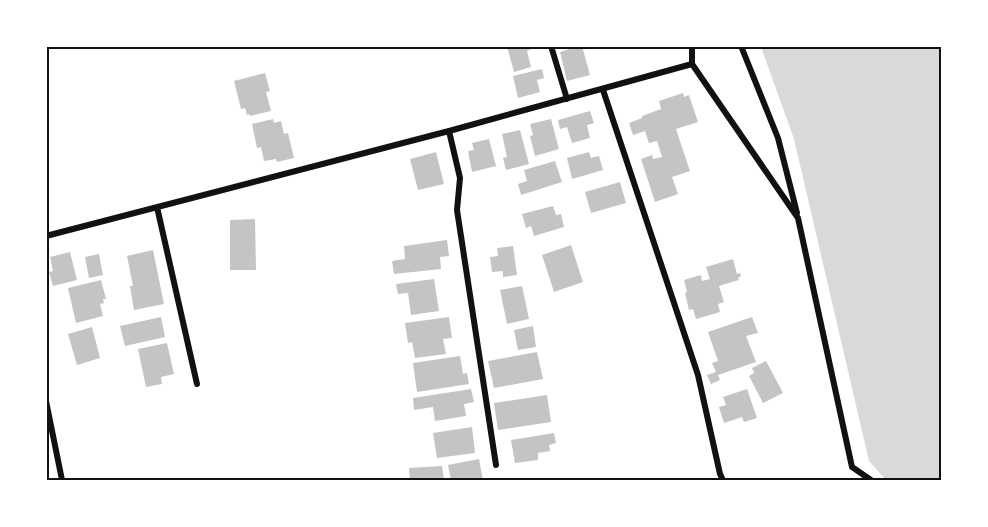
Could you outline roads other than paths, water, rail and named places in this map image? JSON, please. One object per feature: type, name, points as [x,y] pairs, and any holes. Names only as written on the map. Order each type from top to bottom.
[{"type":"street","points":[[551,46],[567,99]]},
{"type":"street","points":[[692,46],[692,64],[798,218]]},
{"type":"street","points":[[741,46],[778,138],[798,218],[852,467],[871,480]]},
{"type":"street","points":[[46,236],[603,90],[692,64]]},
{"type":"street","points":[[603,90],[698,375],[723,480]]},
{"type":"street","points":[[449,131],[460,178],[457,210],[496,465]]},
{"type":"street","points":[[157,207],[197,384]]},
{"type":"street","points":[[46,401],[62,480]]}]
